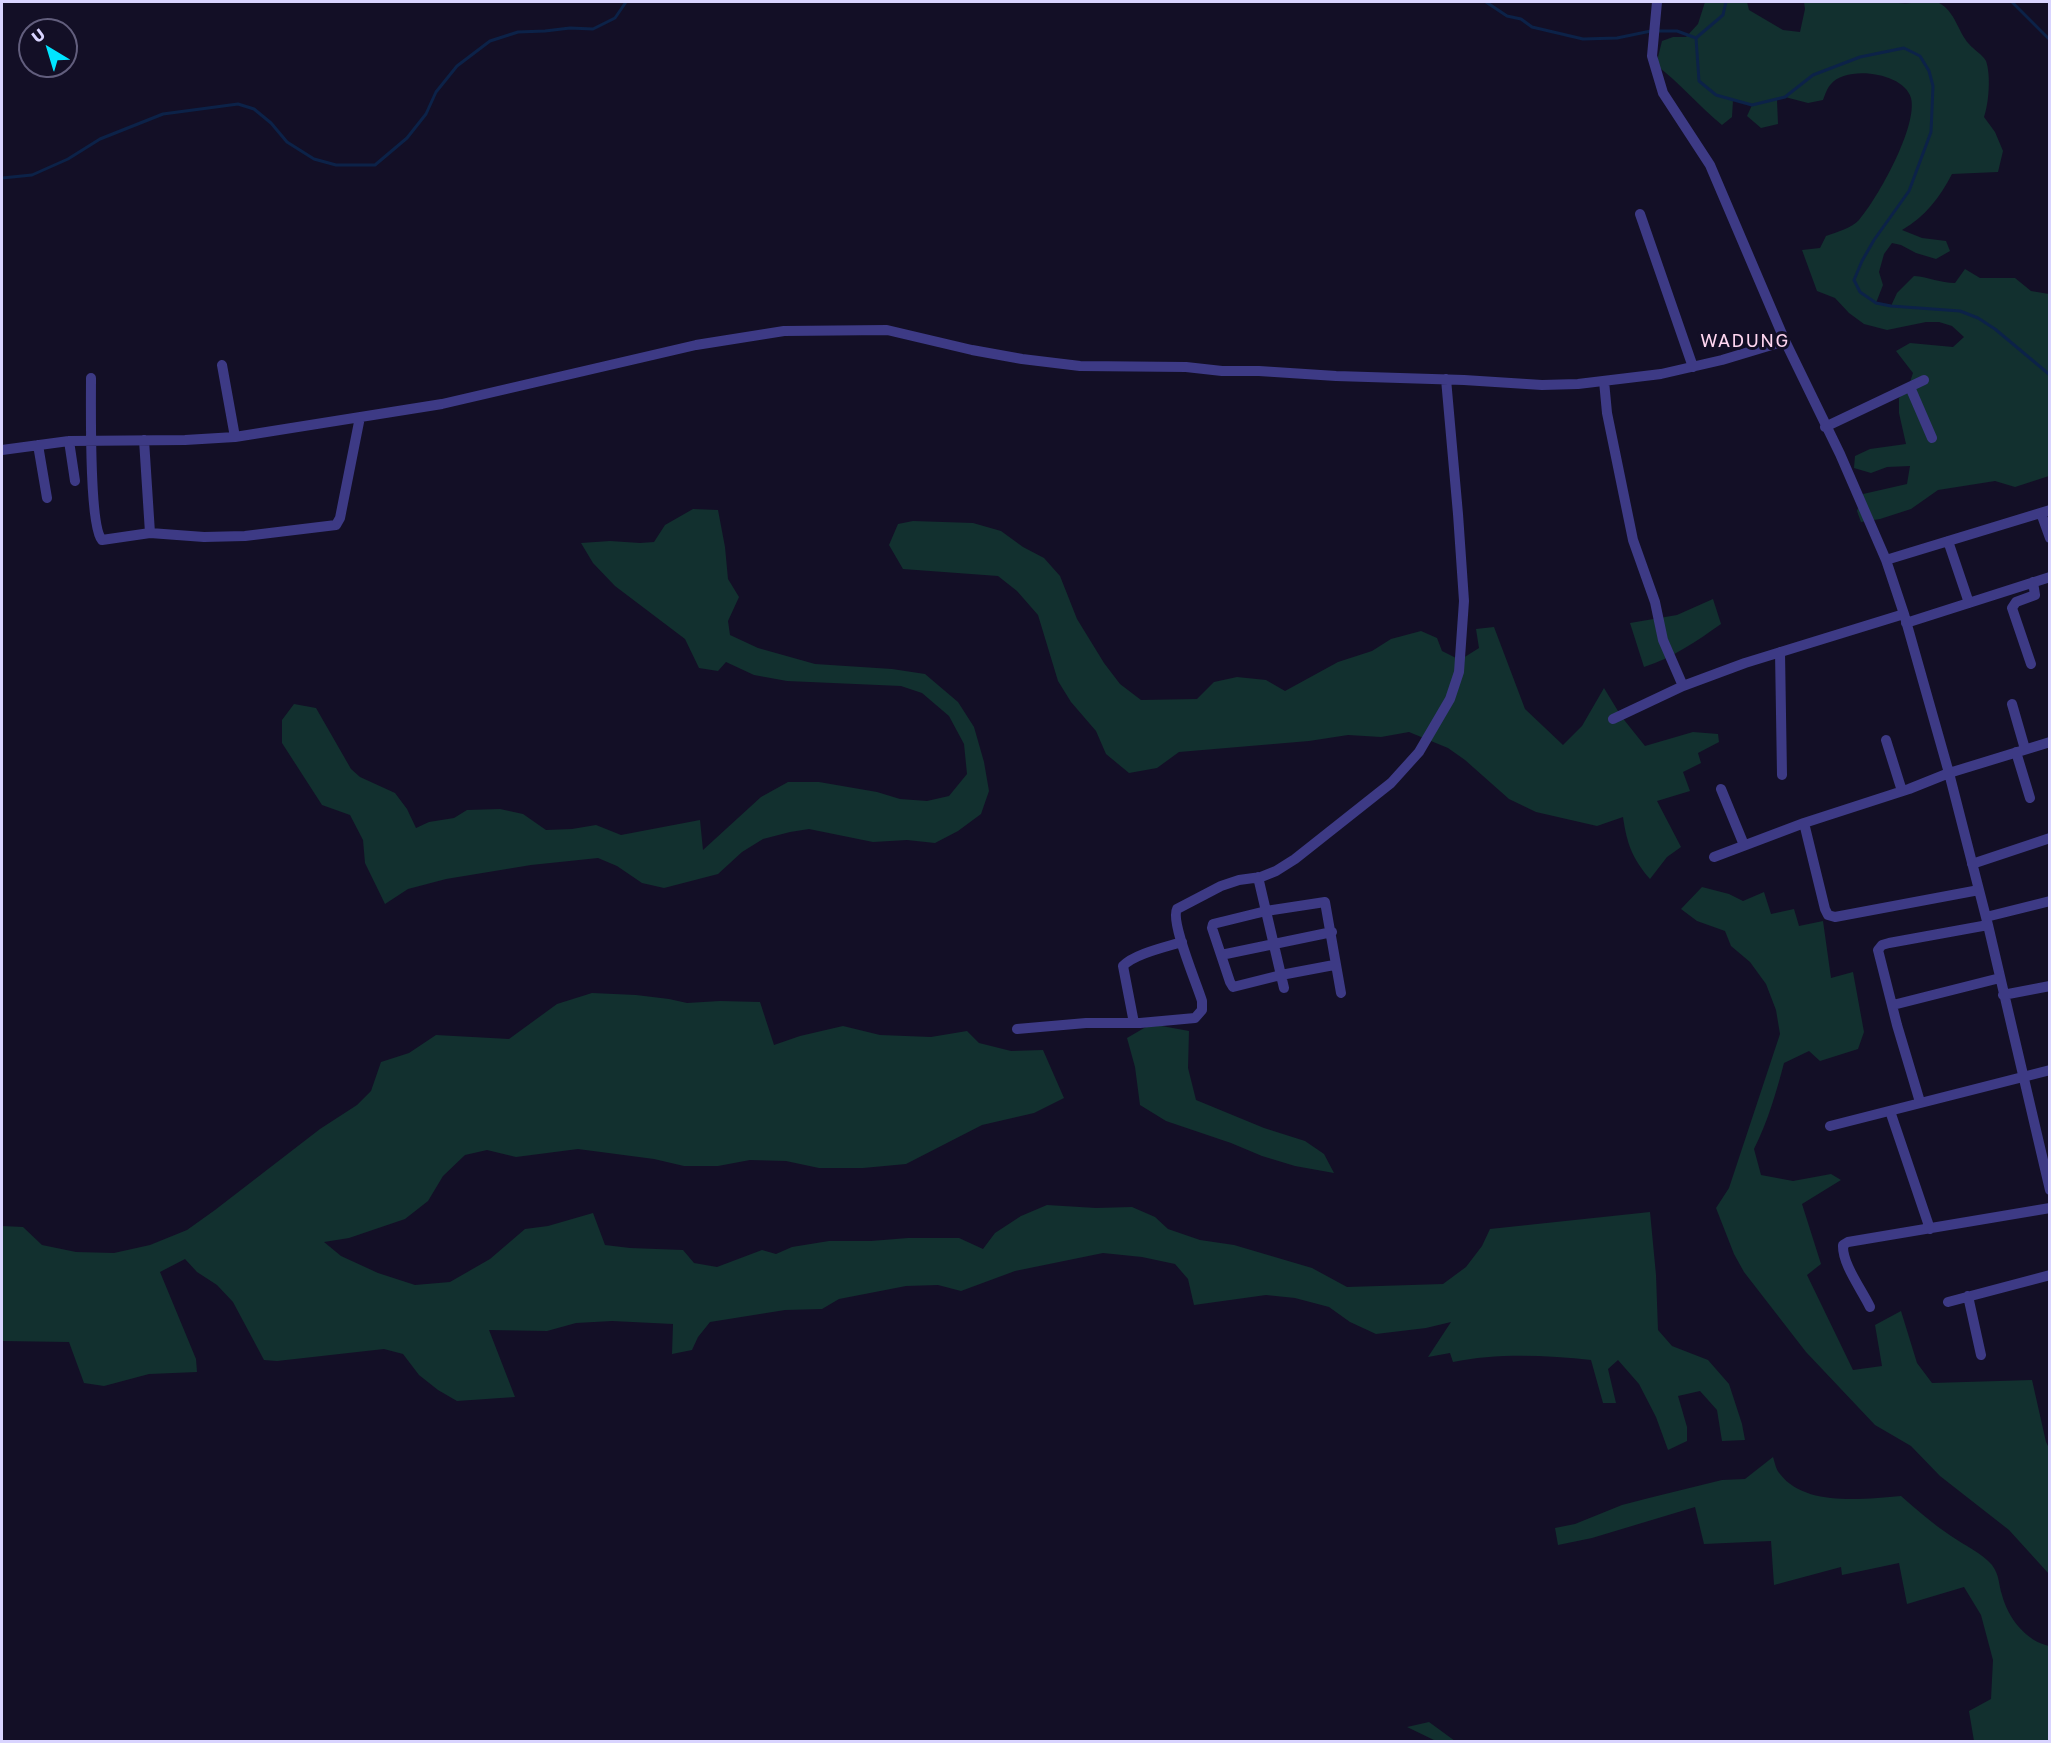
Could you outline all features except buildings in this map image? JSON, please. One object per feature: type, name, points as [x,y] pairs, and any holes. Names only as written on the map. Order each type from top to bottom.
[{"type":"street","points":[[1657,2],[1652,56],[1663,93],[1710,165],[1785,341],[1886,560],[1949,773],[1987,921],[2049,1190]]},
{"type":"street","points":[[1640,214],[1693,367]]},
{"type":"street","points":[[2,450],[69,441],[235,437],[442,404],[696,345],[784,331],[887,330],[1022,360],[1080,366],[1186,367],[1221,371],[1259,370],[1336,376],[1446,379],[1542,385],[1627,380],[1693,367],[1785,341]]},
{"type":"street","points":[[222,365],[235,437]]},
{"type":"street","points":[[91,378],[90,442],[96,519],[102,540],[150,533],[204,537],[244,536],[336,525],[340,518],[360,417]]},
{"type":"street","points":[[1017,1029],[1196,1018],[1202,1010],[1202,1001],[1175,917],[1177,909],[1221,886],[1276,871],[1295,859],[1391,783],[1419,752],[1450,699],[1459,672],[1464,601],[1446,379]]},
{"type":"street","points":[[1826,427],[1924,380]]},
{"type":"street","points":[[1604,381],[1607,413],[1633,540],[1655,602],[1663,640],[1683,686]]},
{"type":"street","points":[[1910,387],[1932,438]]},
{"type":"street","points":[[144,440],[150,533]]},
{"type":"street","points":[[69,441],[75,481]]},
{"type":"street","points":[[38,445],[47,498]]},
{"type":"street","points":[[1886,560],[2045,511],[2049,538]]},
{"type":"street","points":[[1948,541],[1969,603]]},
{"type":"street","points":[[1613,719],[1683,686],[1780,652],[1969,603],[2049,577]]},
{"type":"street","points":[[2031,664],[2012,608],[2016,602],[2036,596],[2033,582]]},
{"type":"street","points":[[1780,652],[1782,775]]},
{"type":"street","points":[[2012,704],[2030,798]]},
{"type":"street","points":[[1886,740],[1902,791]]},
{"type":"street","points":[[1714,857],[1949,773],[2049,742]]},
{"type":"street","points":[[1721,789],[1744,845]]},
{"type":"street","points":[[1804,823],[1828,915],[1834,917],[1979,890]]},
{"type":"street","points":[[1972,864],[2049,838]]},
{"type":"street","points":[[1258,877],[1284,988]]},
{"type":"street","points":[[1334,965],[1233,987],[1212,928],[1213,924],[1266,911],[1325,902],[1332,932],[1334,965],[1341,993]]},
{"type":"street","points":[[1920,1102],[1896,1025],[1893,1005],[1878,958],[1878,950],[1882,945],[1987,921],[2049,902]]},
{"type":"street","points":[[1221,955],[1332,932]]},
{"type":"street","points":[[1134,1023],[1124,963],[1182,942]]},
{"type":"street","points":[[1893,1005],[2000,978]]},
{"type":"street","points":[[2003,995],[2049,986]]},
{"type":"street","points":[[1830,1126],[2049,1070]]},
{"type":"street","points":[[1890,1111],[1930,1229]]},
{"type":"street","points":[[1870,1308],[1851,1272],[1843,1245],[1863,1238],[2049,1208]]},
{"type":"street","points":[[1948,1302],[2049,1275]]},
{"type":"street","points":[[1968,1296],[1981,1355]]},
{"type":"green space","points":[[1705,2],[1747,2],[1749,10],[1783,30],[1800,32],[1805,9],[1804,2],[1939,3],[1953,16],[1969,44],[1985,59],[1989,81],[1984,117],[1995,132],[2003,151],[1998,172],[1952,174],[1931,206],[1902,230],[1922,238],[1946,241],[1950,251],[1936,259],[1892,243],[1884,254],[1879,272],[1883,285],[1876,303],[1891,306],[1897,293],[1914,276],[1955,283],[1965,269],[1980,278],[2015,278],[2031,291],[2049,294],[2049,476],[2015,487],[1995,481],[1938,490],[1911,509],[1880,519],[1861,522],[1857,511],[1863,494],[1907,484],[1910,466],[1887,467],[1871,473],[1854,468],[1855,456],[1870,449],[1906,444],[1899,413],[1899,398],[1908,388],[1913,373],[1896,351],[1910,343],[1953,347],[1964,337],[1952,326],[1939,322],[1926,322],[1887,330],[1864,324],[1849,313],[1835,298],[1817,291],[1802,250],[1820,248],[1826,236],[1852,225],[1867,210],[1886,179],[1903,143],[1912,110],[1911,98],[1898,82],[1887,77],[1861,73],[1838,78],[1831,84],[1823,100],[1808,103],[1785,97],[1777,100],[1778,124],[1761,128],[1747,116],[1752,105],[1733,100],[1732,117],[1722,125],[1656,65],[1662,41],[1673,37],[1686,37],[1698,24]]},
{"type":"green space","points":[[693,509],[718,510],[728,579],[739,597],[728,621],[730,635],[758,648],[815,664],[892,669],[925,674],[958,702],[974,727],[984,762],[989,791],[981,814],[958,831],[935,843],[907,840],[873,842],[809,829],[790,832],[763,839],[742,852],[718,874],[664,888],[642,883],[617,866],[598,858],[531,865],[446,879],[408,889],[385,904],[365,863],[363,840],[350,815],[322,805],[282,743],[282,720],[294,704],[316,708],[351,769],[360,777],[395,793],[407,809],[416,828],[429,822],[454,818],[467,810],[500,809],[523,814],[546,830],[596,825],[621,835],[700,820],[703,850],[761,797],[788,782],[819,782],[877,792],[900,799],[927,801],[949,796],[967,774],[964,744],[949,716],[922,693],[901,686],[787,681],[754,675],[726,662],[718,671],[699,668],[685,639],[615,586],[593,563],[581,543],[654,542],[665,525]]},
{"type":"green space","points":[[913,521],[973,523],[1001,531],[1023,547],[1044,558],[1060,576],[1077,619],[1104,663],[1120,684],[1141,700],[1197,699],[1214,682],[1237,677],[1266,680],[1285,691],[1338,662],[1372,651],[1391,639],[1421,631],[1437,638],[1442,651],[1460,660],[1479,648],[1476,629],[1494,627],[1525,709],[1563,745],[1582,726],[1604,688],[1621,716],[1645,746],[1693,732],[1718,734],[1719,742],[1698,753],[1701,763],[1683,772],[1690,791],[1657,801],[1681,847],[1667,857],[1650,879],[1631,850],[1623,817],[1597,826],[1536,812],[1509,799],[1448,748],[1409,732],[1381,737],[1348,735],[1309,741],[1179,752],[1157,768],[1129,773],[1106,754],[1096,731],[1071,702],[1058,681],[1038,615],[1017,591],[998,576],[903,569],[889,545],[898,524]]},
{"type":"green space","points":[[1713,599],[1721,624],[1674,654],[1644,667],[1630,623],[1677,615]]},
{"type":"green space","points":[[1702,887],[1729,894],[1743,901],[1764,892],[1771,914],[1794,909],[1799,926],[1823,921],[1831,978],[1853,972],[1864,1032],[1858,1049],[1820,1061],[1809,1051],[1784,1063],[1771,1107],[1754,1149],[1761,1175],[1793,1181],[1831,1174],[1841,1180],[1802,1204],[1821,1264],[1807,1275],[1853,1370],[1882,1366],[1875,1325],[1901,1311],[1917,1363],[1932,1383],[2032,1380],[2049,1448],[2049,1574],[2009,1530],[1940,1476],[1911,1446],[1875,1425],[1806,1352],[1744,1272],[1734,1254],[1716,1208],[1729,1188],[1780,1034],[1776,1010],[1766,984],[1750,962],[1731,946],[1725,931],[1697,921],[1681,909]]},
{"type":"green space","points":[[592,993],[636,995],[687,1003],[760,1002],[774,1045],[843,1026],[880,1035],[931,1037],[967,1031],[979,1043],[1011,1051],[1043,1050],[1064,1098],[1034,1113],[982,1125],[906,1164],[863,1168],[819,1168],[786,1161],[750,1160],[718,1166],[684,1166],[654,1159],[578,1149],[516,1157],[487,1150],[465,1155],[443,1176],[428,1201],[405,1219],[349,1238],[324,1242],[341,1256],[378,1273],[415,1285],[450,1282],[490,1259],[525,1229],[548,1226],[593,1213],[605,1245],[683,1250],[694,1263],[717,1267],[762,1250],[776,1254],[792,1247],[829,1241],[959,1238],[983,1249],[995,1233],[1021,1216],[1047,1205],[1096,1208],[1132,1207],[1155,1217],[1168,1229],[1200,1240],[1234,1245],[1312,1268],[1347,1287],[1443,1284],[1466,1267],[1482,1246],[1490,1229],[1650,1212],[1658,1330],[1672,1346],[1708,1360],[1729,1384],[1745,1440],[1722,1441],[1717,1410],[1700,1391],[1678,1396],[1687,1427],[1687,1441],[1668,1450],[1656,1417],[1639,1384],[1618,1360],[1608,1369],[1616,1403],[1603,1403],[1591,1360],[1521,1356],[1486,1357],[1453,1362],[1450,1353],[1428,1357],[1451,1322],[1426,1328],[1376,1334],[1350,1322],[1329,1307],[1295,1298],[1266,1295],[1194,1305],[1188,1279],[1175,1264],[1142,1257],[1103,1253],[1015,1271],[961,1291],[938,1285],[906,1286],[839,1299],[822,1309],[785,1310],[710,1322],[698,1337],[692,1350],[672,1354],[673,1324],[612,1321],[576,1323],[547,1331],[489,1330],[515,1397],[457,1401],[419,1375],[403,1354],[384,1349],[277,1361],[264,1360],[233,1302],[217,1285],[197,1272],[185,1259],[160,1272],[196,1359],[197,1372],[149,1374],[104,1386],[84,1383],[69,1342],[2,1341],[2,1226],[23,1227],[42,1245],[76,1252],[114,1253],[150,1245],[187,1230],[320,1129],[357,1105],[371,1091],[381,1062],[409,1053],[436,1035],[509,1039],[557,1004]]},
{"type":"green space","points":[[1151,1024],[1189,1031],[1188,1068],[1196,1100],[1264,1128],[1305,1141],[1324,1154],[1334,1173],[1295,1166],[1262,1156],[1166,1121],[1140,1105],[1135,1067],[1127,1038]]},
{"type":"green space","points":[[1773,1457],[1780,1474],[1791,1485],[1804,1492],[1853,1499],[1901,1496],[1938,1527],[1992,1565],[2013,1620],[2026,1634],[2049,1646],[2050,1737],[2047,1741],[1974,1741],[1969,1711],[1991,1699],[1993,1660],[1981,1615],[1964,1587],[1907,1604],[1899,1563],[1842,1575],[1841,1567],[1774,1585],[1771,1541],[1704,1544],[1695,1507],[1592,1538],[1558,1545],[1555,1528],[1575,1524],[1622,1505],[1649,1498],[1722,1480],[1745,1479]]},
{"type":"green space","points":[[1429,1722],[1455,1741],[1436,1741],[1407,1727]]},
{"type":"waterway","points":[[2,178],[32,175],[68,159],[100,139],[163,114],[238,104],[254,109],[271,123],[287,142],[314,159],[336,165],[375,165],[407,138],[426,114],[436,92],[457,66],[490,41],[518,32],[570,28],[593,29],[615,18],[626,2]]},
{"type":"waterway","points":[[1486,2],[1507,16],[1521,19],[1532,27],[1583,39],[1617,38],[1651,31]]},
{"type":"waterway","points":[[1696,38],[1723,15],[1726,2]]},
{"type":"waterway","points":[[2012,2],[2050,40]]},
{"type":"waterway","points":[[1657,31],[1677,31],[1696,38]]},
{"type":"waterway","points":[[1696,38],[1699,81],[1716,95],[1752,105],[1785,97],[1813,75],[1860,57],[1904,48],[1920,56],[1929,71],[1933,86],[1931,132],[1909,191],[1874,240],[1854,280],[1860,292],[1876,303],[1960,311],[1978,318],[1995,329],[2050,375]]},
{"type":"district","name":"WADUNG","points":[[1745,341]]}]
